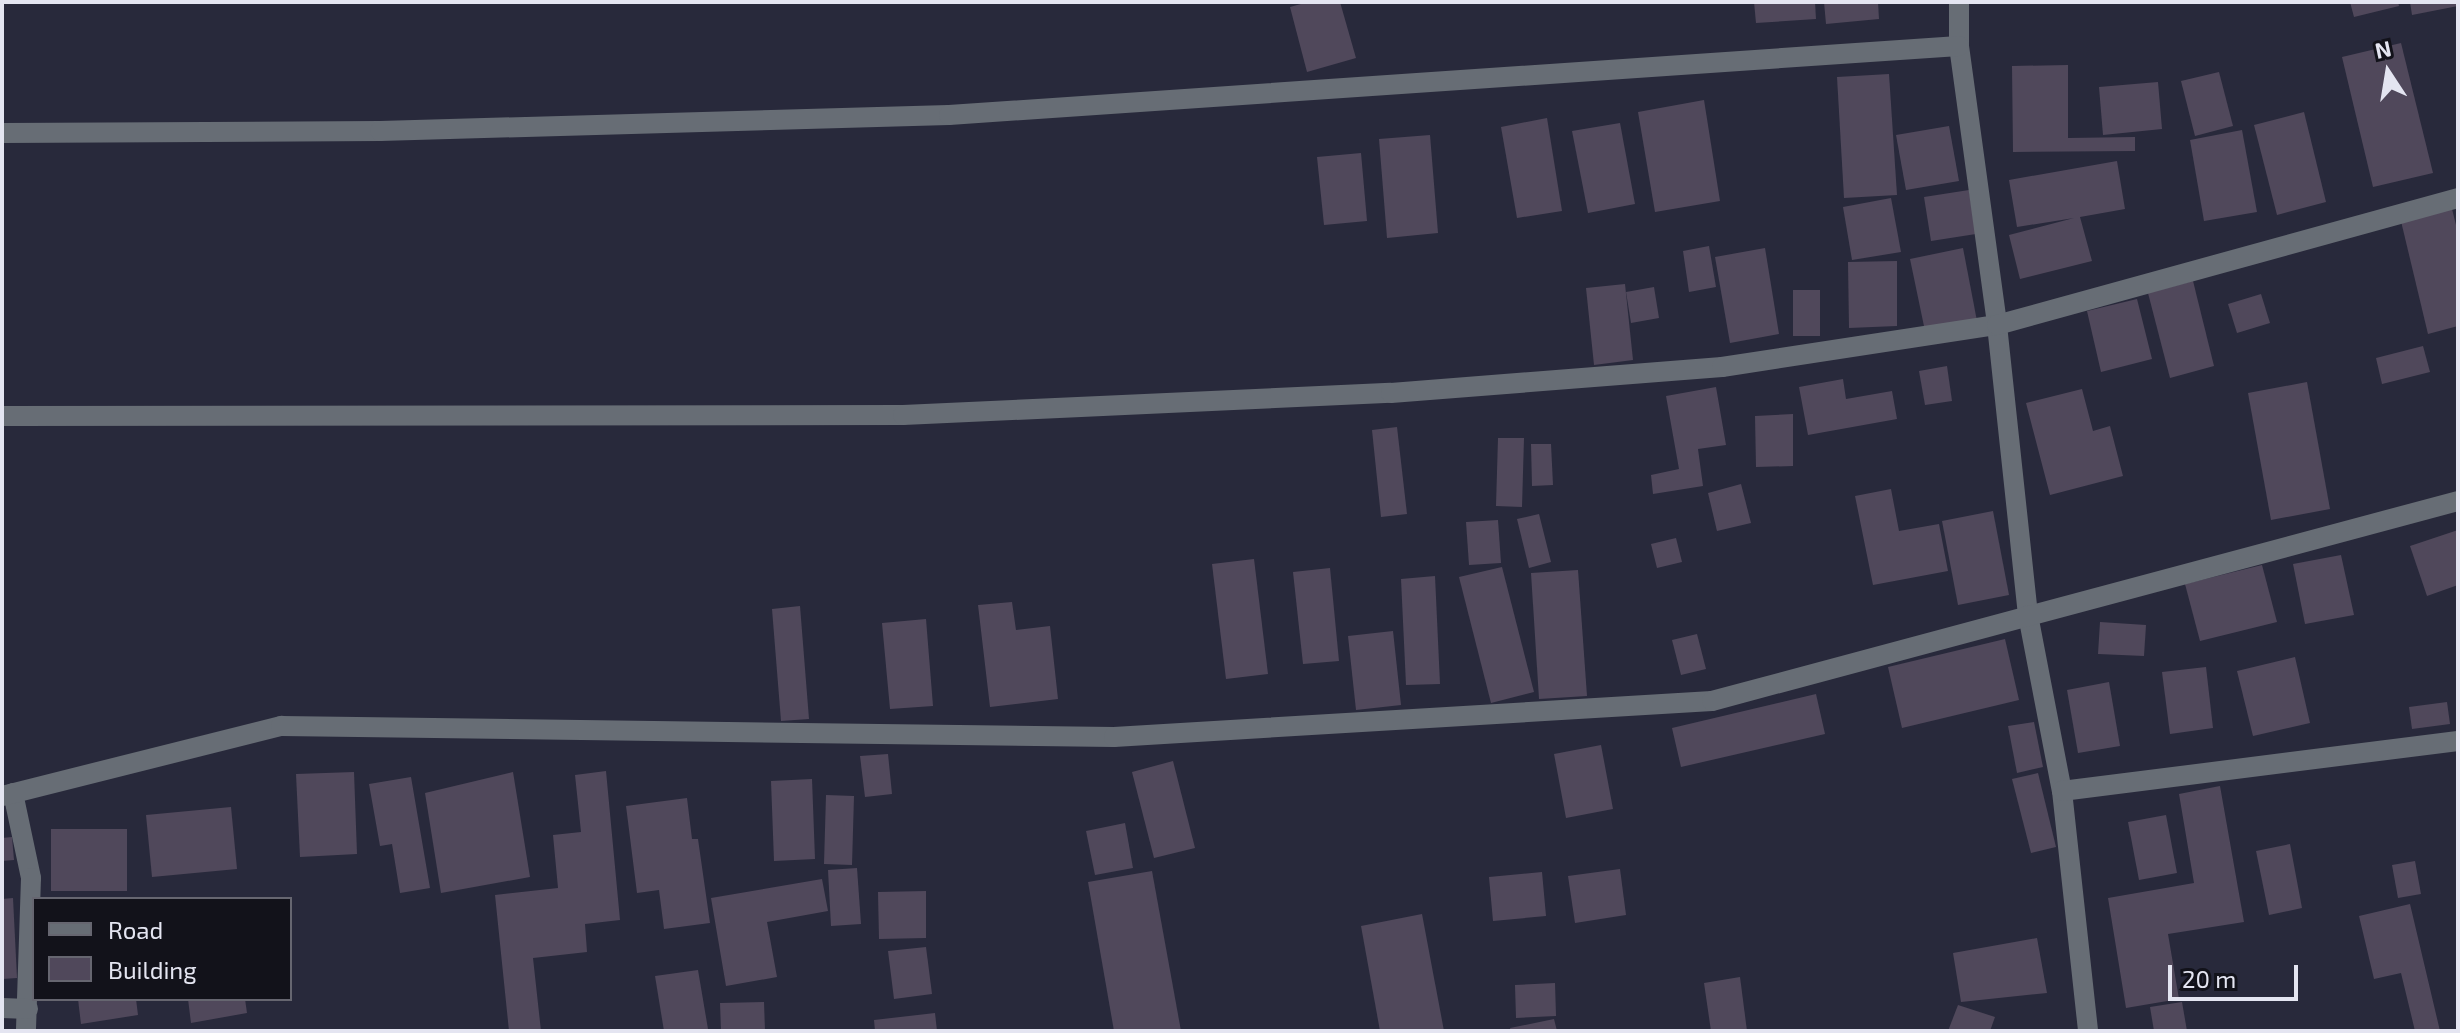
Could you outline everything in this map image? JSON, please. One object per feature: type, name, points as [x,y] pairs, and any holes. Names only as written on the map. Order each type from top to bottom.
[{"type":"street","points":[[1959,2],[1959,46],[1997,325],[2028,615],[2062,791],[2088,1031]]},
{"type":"street","points":[[2,133],[380,131],[949,115],[1959,46]]},
{"type":"street","points":[[2,416],[950,413],[1391,393],[1722,367],[1997,325],[2458,198]]},
{"type":"street","points":[[26,1031],[31,878],[7,795],[281,726],[1114,737],[1712,701],[2458,501]]},
{"type":"street","points":[[2062,791],[2458,741]]},
{"type":"street","points":[[2,1008],[28,1009]]},
{"type":"building","points":[[1308,2],[1340,2],[1356,58],[1307,72],[1290,7]]},
{"type":"building","points":[[1754,2],[1815,2],[1816,19],[1756,23]]},
{"type":"building","points":[[1824,2],[1878,2],[1879,19],[1826,24]]},
{"type":"building","points":[[2350,2],[2398,2],[2399,6],[2354,17]]},
{"type":"building","points":[[2410,2],[2458,2],[2458,6],[2412,15]]},
{"type":"building","points":[[2401,43],[2433,173],[2373,187],[2342,57]]},
{"type":"building","points":[[2068,65],[2068,138],[2135,137],[2135,151],[2013,152],[2012,66]]},
{"type":"building","points":[[2219,72],[2233,126],[2195,136],[2181,81]]},
{"type":"building","points":[[1889,74],[1897,195],[1844,198],[1837,77]]},
{"type":"building","points":[[2158,82],[2162,129],[2103,135],[2099,87]]},
{"type":"building","points":[[1704,100],[1720,201],[1655,212],[1638,112]]},
{"type":"building","points":[[2304,112],[2326,202],[2277,215],[2254,125]]},
{"type":"building","points":[[1547,118],[1562,211],[1517,218],[1501,127]]},
{"type":"building","points":[[1620,123],[1635,204],[1588,213],[1572,131]]},
{"type":"building","points":[[1949,126],[1959,181],[1906,190],[1896,135]]},
{"type":"building","points":[[2242,130],[2257,212],[2204,221],[2190,140]]},
{"type":"building","points":[[1430,135],[1438,233],[1387,238],[1379,139]]},
{"type":"building","points":[[1361,153],[1367,221],[1324,225],[1317,157]]},
{"type":"building","points":[[2117,161],[2125,209],[2080,217],[2092,261],[2020,279],[2009,235],[2074,218],[2017,227],[2009,180]]},
{"type":"building","points":[[1969,190],[1976,234],[1931,241],[1924,197]]},
{"type":"building","points":[[1891,198],[1901,252],[1852,260],[1843,207]]},
{"type":"building","points":[[2451,205],[2458,233],[2458,326],[2428,334],[2400,217]]},
{"type":"building","points":[[1709,246],[1716,287],[1689,292],[1683,251]]},
{"type":"building","points":[[1765,248],[1779,334],[1730,343],[1715,257]]},
{"type":"building","points":[[1963,248],[1977,321],[1925,331],[1910,259]]},
{"type":"building","points":[[1897,261],[1897,326],[1849,328],[1848,262]]},
{"type":"building","points":[[2193,281],[2214,366],[2170,378],[2148,293]]},
{"type":"building","points":[[1625,284],[1633,360],[1594,365],[1586,288]]},
{"type":"building","points":[[1654,287],[1659,318],[1631,323],[1626,292]]},
{"type":"building","points":[[1793,290],[1820,290],[1820,336],[1793,336]]},
{"type":"building","points":[[2261,294],[2270,323],[2237,333],[2228,304]]},
{"type":"building","points":[[2137,299],[2152,359],[2101,372],[2087,311]]},
{"type":"building","points":[[2423,346],[2430,372],[2382,384],[2376,358]]},
{"type":"building","points":[[1947,366],[1952,401],[1925,405],[1919,371]]},
{"type":"building","points":[[1843,379],[1846,399],[1892,391],[1897,419],[1808,435],[1799,387]]},
{"type":"building","points":[[2307,382],[2330,509],[2271,520],[2248,393]]},
{"type":"building","points":[[1716,387],[1726,445],[1698,449],[1703,486],[1653,494],[1651,475],[1679,469],[1666,396]]},
{"type":"building","points":[[2082,389],[2093,431],[2110,426],[2123,476],[2050,495],[2026,403]]},
{"type":"building","points":[[1793,414],[1793,466],[1756,467],[1755,416]]},
{"type":"building","points":[[1397,427],[1407,514],[1381,517],[1372,430]]},
{"type":"building","points":[[1498,438],[1524,438],[1522,507],[1496,506]]},
{"type":"building","points":[[1531,444],[1551,444],[1553,485],[1532,486]]},
{"type":"building","points":[[1741,484],[1751,523],[1717,531],[1708,493]]},
{"type":"building","points":[[1891,489],[1899,531],[1939,524],[1948,571],[1873,585],[1855,496]]},
{"type":"building","points":[[1993,511],[2009,595],[1958,605],[1942,521]]},
{"type":"building","points":[[1539,514],[1551,562],[1529,568],[1517,519]]},
{"type":"building","points":[[1498,520],[1501,563],[1469,565],[1466,522]]},
{"type":"building","points":[[2458,530],[2458,585],[2427,596],[2410,546]]},
{"type":"building","points":[[1676,538],[1682,562],[1657,568],[1651,544]]},
{"type":"building","points":[[2341,555],[2354,615],[2305,624],[2293,564]]},
{"type":"building","points":[[1254,559],[1268,674],[1226,679],[1212,564]]},
{"type":"building","points":[[2262,565],[2277,622],[2200,641],[2185,584]]},
{"type":"building","points":[[1502,567],[1534,692],[1491,703],[1459,577]]},
{"type":"building","points":[[1330,568],[1339,661],[1303,664],[1293,572]]},
{"type":"building","points":[[1578,570],[1587,696],[1539,699],[1531,573]]},
{"type":"building","points":[[1435,576],[1440,684],[1406,685],[1401,579]]},
{"type":"building","points":[[1012,602],[1016,630],[1050,626],[1058,699],[990,707],[978,605]]},
{"type":"building","points":[[800,606],[809,719],[781,721],[772,609]]},
{"type":"building","points":[[926,619],[933,706],[890,709],[882,623]]},
{"type":"building","points":[[2100,622],[2146,625],[2144,656],[2098,654]]},
{"type":"building","points":[[1393,631],[1401,705],[1356,710],[1348,636]]},
{"type":"building","points":[[1697,634],[1706,669],[1681,675],[1672,640]]},
{"type":"building","points":[[2005,639],[2019,700],[1902,728],[1888,667]]},
{"type":"building","points":[[2295,657],[2310,723],[2253,736],[2237,671]]},
{"type":"building","points":[[2206,667],[2213,728],[2170,734],[2162,672]]},
{"type":"building","points":[[2109,682],[2120,746],[2078,753],[2067,690]]},
{"type":"building","points":[[1816,694],[1825,734],[1681,767],[1672,728]]},
{"type":"building","points":[[2447,702],[2450,724],[2412,729],[2409,707]]},
{"type":"building","points":[[2034,722],[2043,767],[2017,773],[2008,726]]},
{"type":"building","points":[[1601,745],[1613,809],[1566,818],[1554,754]]},
{"type":"building","points":[[888,754],[892,794],[865,797],[860,756]]},
{"type":"building","points":[[1173,761],[1195,848],[1154,858],[1132,772]]},
{"type":"building","points":[[606,771],[620,920],[585,924],[587,952],[533,958],[541,1031],[509,1031],[495,895],[558,888],[553,835],[581,832],[575,775]]},
{"type":"building","points":[[354,772],[357,854],[300,857],[296,774]]},
{"type":"building","points":[[513,772],[530,877],[441,893],[425,793]]},
{"type":"building","points":[[2038,773],[2056,847],[2031,853],[2012,779]]},
{"type":"building","points":[[411,777],[430,888],[400,893],[392,844],[380,846],[369,784]]},
{"type":"building","points":[[812,779],[815,859],[774,861],[771,781]]},
{"type":"building","points":[[2220,786],[2244,922],[2168,934],[2179,999],[2126,1008],[2108,898],[2194,883],[2179,794]]},
{"type":"building","points":[[826,795],[854,796],[852,865],[824,864]]},
{"type":"building","points":[[687,798],[692,839],[698,839],[710,923],[664,929],[659,890],[637,893],[626,806]]},
{"type":"building","points":[[231,807],[237,869],[152,877],[146,815]]},
{"type":"building","points":[[2166,815],[2177,873],[2139,880],[2128,822]]},
{"type":"building","points":[[1125,823],[1133,868],[1095,875],[1086,831]]},
{"type":"building","points":[[51,829],[127,829],[127,891],[51,891]]},
{"type":"building","points":[[12,837],[14,860],[2,861],[2,838]]},
{"type":"building","points":[[2290,844],[2302,908],[2269,915],[2256,851]]},
{"type":"building","points":[[2415,861],[2421,894],[2398,898],[2392,865]]},
{"type":"building","points":[[857,868],[861,924],[831,926],[828,870]]},
{"type":"building","points":[[1620,869],[1626,915],[1575,923],[1568,876]]},
{"type":"building","points":[[1152,871],[1181,1031],[1114,1031],[1088,882]]},
{"type":"building","points":[[1542,872],[1546,916],[1493,921],[1489,877]]},
{"type":"building","points":[[822,879],[828,911],[767,922],[777,977],[726,986],[711,898]]},
{"type":"building","points":[[926,891],[926,938],[879,939],[878,892]]},
{"type":"building","points":[[13,898],[17,978],[2,979],[2,899]]},
{"type":"building","points":[[2410,904],[2440,1031],[2415,1031],[2401,973],[2374,979],[2359,916]]},
{"type":"building","points":[[1422,914],[1444,1031],[1380,1031],[1361,926]]},
{"type":"building","points":[[2037,938],[2047,993],[1961,1002],[1953,953]]},
{"type":"building","points":[[926,947],[932,994],[894,999],[888,951]]},
{"type":"building","points":[[698,970],[708,1029],[664,1031],[655,976]]},
{"type":"building","points":[[1740,977],[1747,1031],[1711,1031],[1704,983]]},
{"type":"building","points":[[1555,983],[1556,1016],[1516,1018],[1515,985]]},
{"type":"building","points":[[78,1001],[136,1001],[138,1015],[81,1024]]},
{"type":"building","points":[[188,1001],[245,1001],[247,1013],[191,1023]]},
{"type":"building","points":[[764,1002],[765,1031],[721,1031],[720,1003]]},
{"type":"building","points":[[2182,1002],[2187,1031],[2154,1031],[2150,1007]]},
{"type":"building","points":[[1958,1005],[1995,1017],[1990,1031],[1948,1031]]},
{"type":"building","points":[[935,1013],[937,1031],[875,1031],[874,1020]]},
{"type":"building","points":[[1554,1019],[1557,1031],[1511,1031],[1510,1028]]}]
